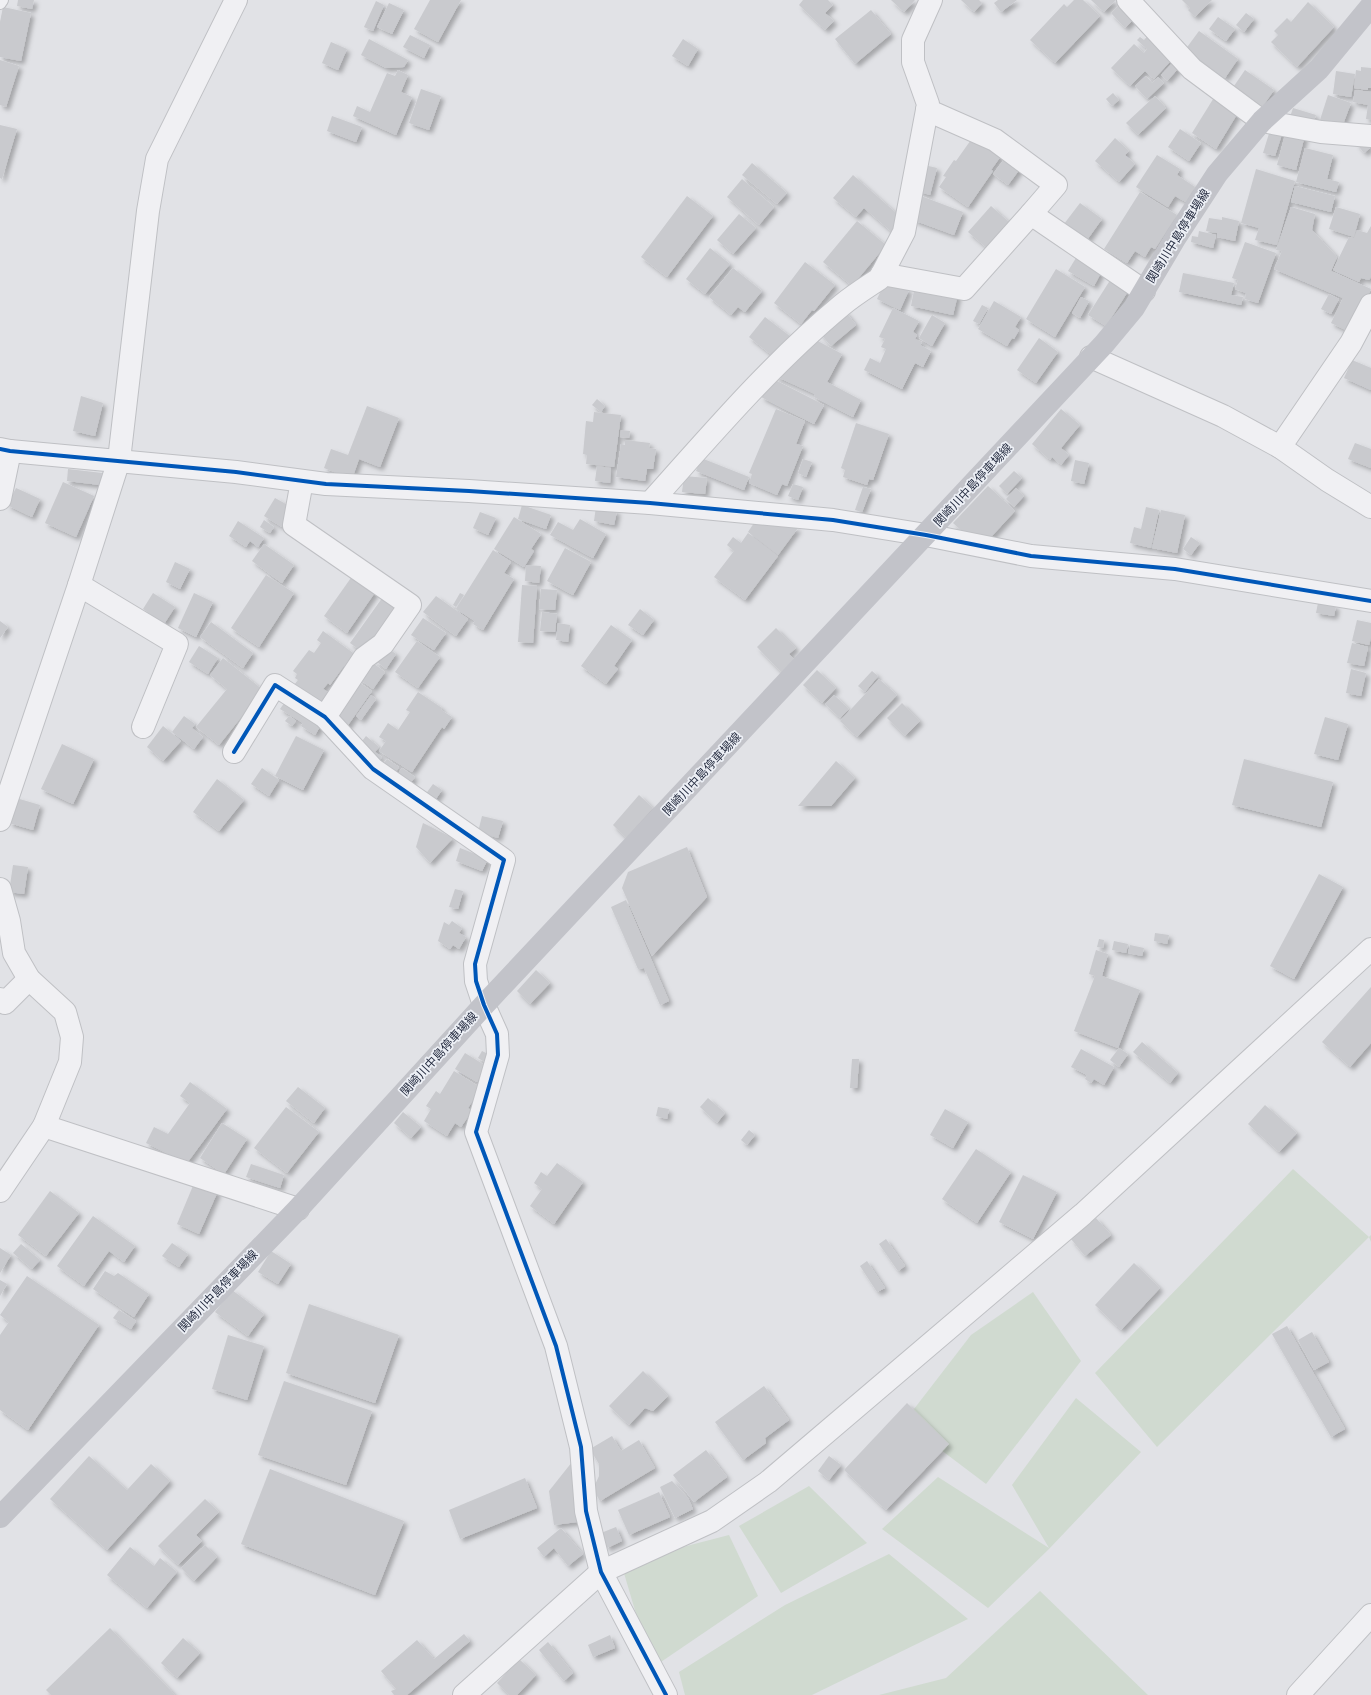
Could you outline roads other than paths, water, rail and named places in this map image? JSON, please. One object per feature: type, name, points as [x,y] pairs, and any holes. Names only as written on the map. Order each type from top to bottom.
[{"type":"main road","name":"関崎川中島停車場線","points":[[0,1517],[298,1209],[484,1005],[1104,344],[1134,308],[1176,237],[1217,174],[1262,122],[1318,70],[1371,6]]},
{"type":"street","points":[[0,820],[79,585],[119,460],[148,211],[157,159],[236,0]]},
{"type":"street","points":[[650,503],[716,429],[780,362],[843,304],[879,279],[882,274],[904,232],[927,110],[928,104],[913,62],[913,40],[931,0]]},
{"type":"street","points":[[1128,0],[1192,69],[1262,122],[1321,132],[1371,136]]},
{"type":"street","points":[[882,274],[964,289],[1056,185],[995,140],[927,110]]},
{"type":"street","points":[[1031,214],[1144,291]]},
{"type":"street","points":[[1280,447],[1351,343],[1371,305]]},
{"type":"street","points":[[1091,358],[1224,416],[1280,447],[1327,480],[1371,507]]},
{"type":"street","points":[[0,499],[5,450],[236,472],[326,484],[469,491],[650,503],[833,520],[926,535],[1031,556],[1175,569],[1371,601]]},
{"type":"street","points":[[302,480],[294,525],[410,605],[383,644],[364,658],[325,717]]},
{"type":"street","points":[[79,585],[177,644],[143,727]]},
{"type":"street","points":[[234,752],[275,685],[325,717],[373,769],[504,860],[475,964],[476,981],[484,1005],[497,1034],[498,1056],[476,1132],[556,1346],[581,1447],[586,1511],[601,1572],[666,1695]]},
{"type":"street","points":[[0,888],[9,921],[14,953],[29,978],[65,1012],[72,1037],[70,1062],[44,1126],[0,1191]]},
{"type":"street","points":[[464,1695],[601,1572],[712,1521],[768,1482],[1083,1214],[1371,949]]},
{"type":"street","points":[[0,998],[5,1003],[29,978]]},
{"type":"street","points":[[44,1126],[298,1209]]},
{"type":"street","points":[[1298,1695],[1371,1615]]}]
